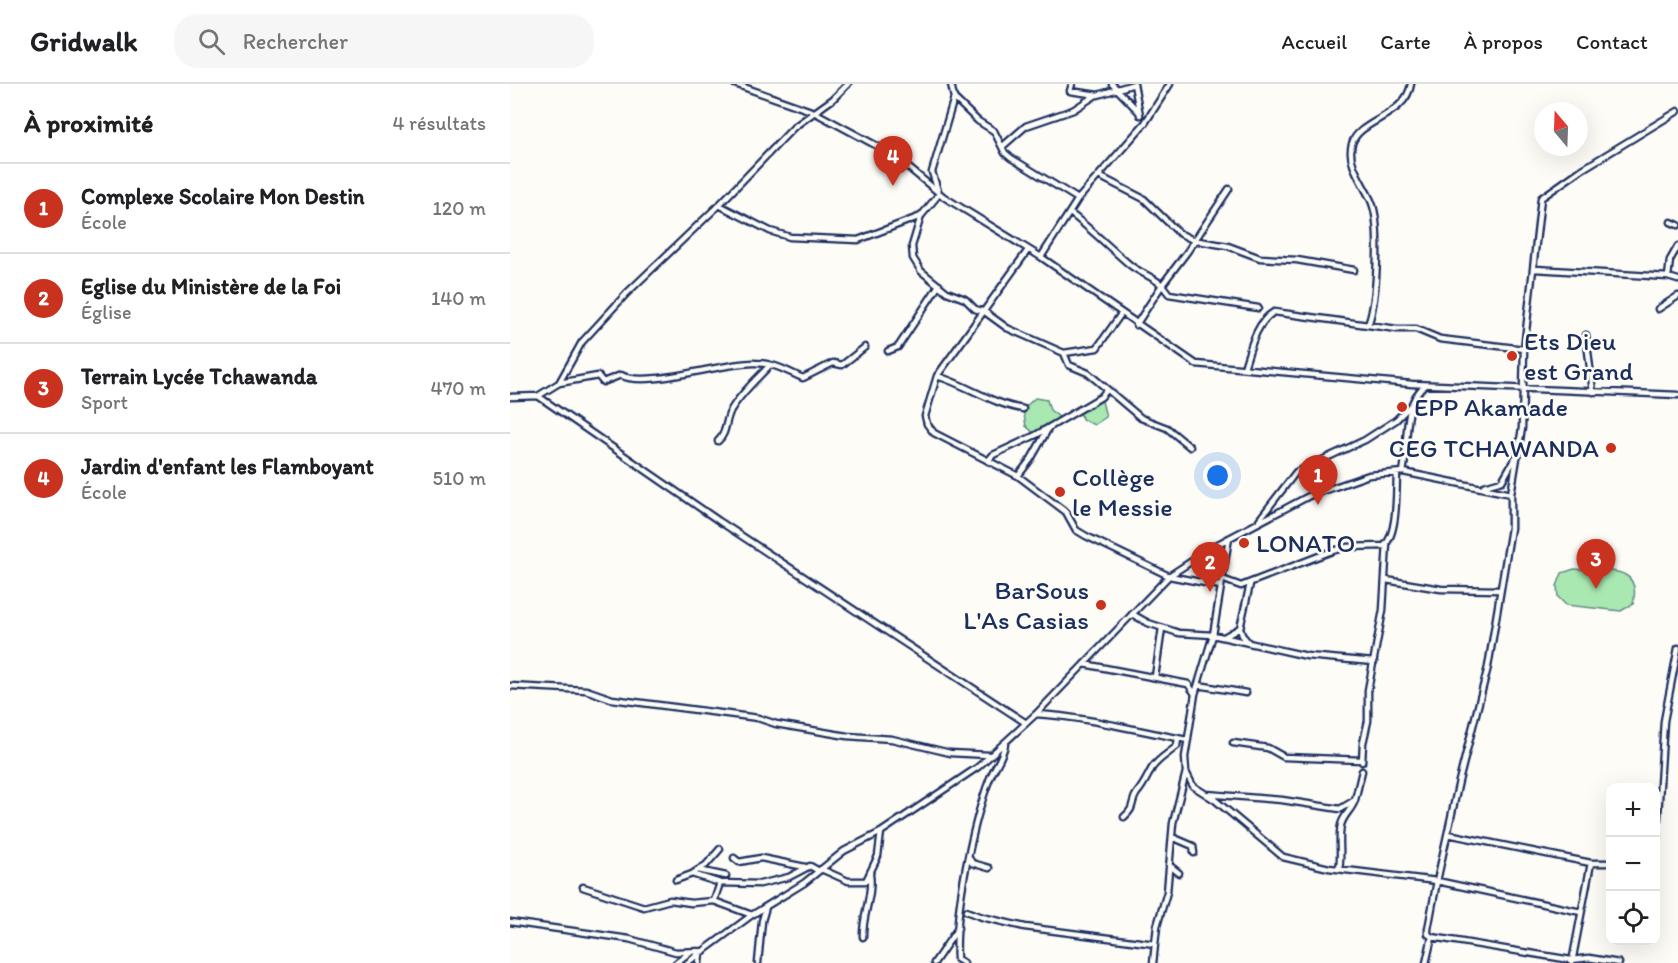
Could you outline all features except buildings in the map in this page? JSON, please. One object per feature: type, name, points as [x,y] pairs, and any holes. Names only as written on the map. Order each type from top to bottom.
[{"type":"street","points":[[735,84],[814,112],[892,154],[939,194],[1041,257],[1136,325],[1196,364],[1427,384],[1678,394]]},
{"type":"street","points":[[559,383],[582,342],[627,293],[719,205],[794,127],[833,99],[848,84]]},
{"type":"street","points":[[939,194],[932,172],[954,98],[951,84]]},
{"type":"street","points":[[1072,84],[1070,91],[1096,95]]},
{"type":"street","points":[[1112,84],[1135,106],[1144,123]]},
{"type":"street","points":[[1003,146],[1026,126],[1073,110],[1096,95],[1134,84],[1140,115]]},
{"type":"street","points":[[1041,257],[1078,199],[1144,123],[1170,84]]},
{"type":"street","points":[[1368,325],[1375,296],[1377,221],[1372,203],[1353,164],[1351,146],[1355,135],[1388,116],[1410,90],[1411,84]]},
{"type":"street","points":[[954,98],[978,121],[994,131],[1005,153],[1026,169],[1056,184],[1078,199]]},
{"type":"street","points":[[1426,963],[1432,937],[1428,929],[1437,881],[1488,667],[1511,528],[1511,494],[1522,428],[1524,349],[1543,194],[1678,111]]},
{"type":"street","points":[[1099,176],[1144,199],[1179,233],[1193,240],[1228,246],[1260,258],[1297,260],[1354,270]]},
{"type":"street","points":[[1136,325],[1161,285],[1229,189]]},
{"type":"street","points":[[939,194],[921,216],[912,246],[913,258],[921,271],[947,292],[965,299],[975,309],[985,312],[1007,328],[1064,353],[1097,348],[1121,314]]},
{"type":"street","points":[[719,205],[770,231],[794,237],[858,240],[921,216]]},
{"type":"street","points":[[1070,213],[1121,253],[1132,266],[1151,275],[1168,294],[1258,308]]},
{"type":"street","points":[[1671,222],[1678,225]]},
{"type":"street","points":[[1668,277],[1670,260],[1678,246]]},
{"type":"street","points":[[1028,250],[937,376],[925,416],[927,424],[934,433],[1018,476],[1066,512],[1076,530],[1169,576],[1221,586]]},
{"type":"street","points":[[1535,268],[1668,277],[1678,280]]},
{"type":"street","points":[[888,351],[898,347],[939,285]]},
{"type":"street","points":[[1658,309],[1678,296]]},
{"type":"street","points":[[1244,368],[1252,343],[1266,317],[1274,312],[1368,325],[1421,329],[1440,339],[1524,349]]},
{"type":"street","points":[[1586,335],[1593,392]]},
{"type":"street","points":[[510,397],[538,396],[559,383],[598,376],[603,382],[621,375],[630,380],[669,377],[751,363],[770,365],[808,377],[833,363],[842,365],[865,348]]},
{"type":"street","points":[[1064,353],[1069,365],[1088,374],[1141,418],[1167,428],[1190,447]]},
{"type":"street","points":[[718,441],[723,437],[729,412],[742,394],[770,365]]},
{"type":"street","points":[[937,376],[965,385],[1006,406],[1023,409]]},
{"type":"street","points":[[1233,743],[1268,748],[1284,757],[1362,761],[1368,721],[1368,690],[1374,662],[1386,579],[1388,543],[1400,472],[1412,404],[1417,391],[1427,384]]},
{"type":"street","points":[[988,461],[993,455],[1048,428],[1106,391]]},
{"type":"street","points":[[538,396],[719,521],[1026,723]]},
{"type":"street","points":[[1257,522],[1296,472],[1365,440],[1396,420],[1412,404]]},
{"type":"street","points":[[1018,476],[1031,459],[1048,428]]},
{"type":"street","points":[[1479,487],[1502,481],[1516,454]]},
{"type":"street","points":[[687,963],[844,851],[881,832],[978,767],[1036,714],[1169,576],[1218,544],[1309,496],[1356,478],[1400,472],[1511,494]]},
{"type":"street","points":[[1153,963],[1167,892],[1172,837],[1186,772],[1195,694],[1213,635],[1229,538]]},
{"type":"street","points":[[1222,579],[1232,585],[1251,584],[1332,551],[1358,546],[1379,548],[1388,543]]},
{"type":"street","points":[[1218,544],[1226,555]]},
{"type":"street","points":[[1386,579],[1441,589],[1499,590]]},
{"type":"street","points":[[1248,642],[1240,628],[1251,584]]},
{"type":"street","points":[[1131,614],[1162,628],[1224,637],[1307,656],[1374,662]]},
{"type":"street","points":[[1155,677],[1162,628]]},
{"type":"street","points":[[1224,637],[1240,628]]},
{"type":"street","points":[[1657,837],[1664,721],[1678,648]]},
{"type":"street","points":[[1084,664],[1246,693]]},
{"type":"street","points":[[1188,684],[1195,694]]},
{"type":"street","points":[[510,686],[586,690],[612,699],[758,718],[776,724],[847,736],[892,739],[950,753],[989,755]]},
{"type":"street","points":[[1036,714],[1070,716],[1097,724],[1132,727],[1188,740]]},
{"type":"street","points":[[1124,817],[1134,807],[1136,795],[1143,788],[1153,767],[1162,755],[1177,746],[1179,738]]},
{"type":"street","points":[[964,963],[957,959],[958,928],[969,858],[990,778],[1005,744]]},
{"type":"street","points":[[1338,869],[1342,852],[1339,841],[1341,826],[1345,814],[1353,807],[1362,771]]},
{"type":"street","points":[[1186,772],[1193,786],[1283,857],[1338,869],[1437,881],[1581,912]]},
{"type":"street","points":[[1206,794],[1282,800],[1340,809],[1355,800]]},
{"type":"street","points":[[734,858],[739,862],[762,858],[805,867],[814,866],[848,881],[866,881],[878,856],[881,832]]},
{"type":"street","points":[[1448,834],[1591,863],[1606,863]]},
{"type":"street","points":[[1172,837],[1193,846],[1194,853]]},
{"type":"street","points":[[676,880],[693,874],[706,865],[720,849]]},
{"type":"street","points":[[969,858],[972,863],[989,868]]},
{"type":"street","points":[[1572,961],[1591,863]]},
{"type":"street","points":[[1169,865],[1179,873]]},
{"type":"street","points":[[693,874],[720,883],[760,884],[789,877],[805,867]]},
{"type":"street","points":[[698,870],[726,876]]},
{"type":"street","points":[[863,937],[862,922],[868,902],[870,875]]},
{"type":"street","points":[[714,901],[720,883]]},
{"type":"street","points":[[583,887],[644,907],[670,900],[691,903],[714,901],[752,915]]},
{"type":"street","points":[[758,963],[762,921],[766,907]]},
{"type":"street","points":[[966,911],[982,918],[1025,927],[1155,944]]},
{"type":"street","points":[[510,922],[629,939],[676,952],[702,952]]},
{"type":"street","points":[[934,963],[958,928]]},
{"type":"street","points":[[1432,937],[1572,961],[1589,958],[1619,963]]},
{"type":"street","points":[[676,963],[691,951]]},
{"type":"street","points":[[699,963],[702,952]]},
{"type":"green space","points":[[1101,397],[1106,417],[1094,425],[1082,419],[1080,410]]},
{"type":"green space","points":[[1035,398],[1047,400],[1050,410],[1063,420],[1036,435],[1026,426],[1023,409]]},
{"type":"green space","points":[[1574,569],[1619,572],[1627,576],[1635,591],[1633,604],[1621,611],[1566,605],[1558,597],[1557,586],[1562,573]]},
{"type":"place","name":"Jardin d'enfant les Flamboyant","points":[[893,186]]},
{"type":"place","name":"Ets Dieu est Grand","points":[[1512,356]]},
{"type":"place","name":"EPP Akamade","points":[[1402,407]]},
{"type":"place","name":"CEG TCHAWANDA","points":[[1611,448]]},
{"type":"place","name":"Collège le Messie","points":[[1060,492]]},
{"type":"place","name":"Complexe Scolaire Mon Destin","points":[[1318,505]]},
{"type":"place","name":"LONATO","points":[[1244,543]]},
{"type":"place","name":"Terrain Lycée Tchawanda","points":[[1596,589]]},
{"type":"place","name":"Eglise du Ministère de la Foi","points":[[1210,592]]},
{"type":"place","name":"BarSous L'As Casias","points":[[1101,605]]}]
